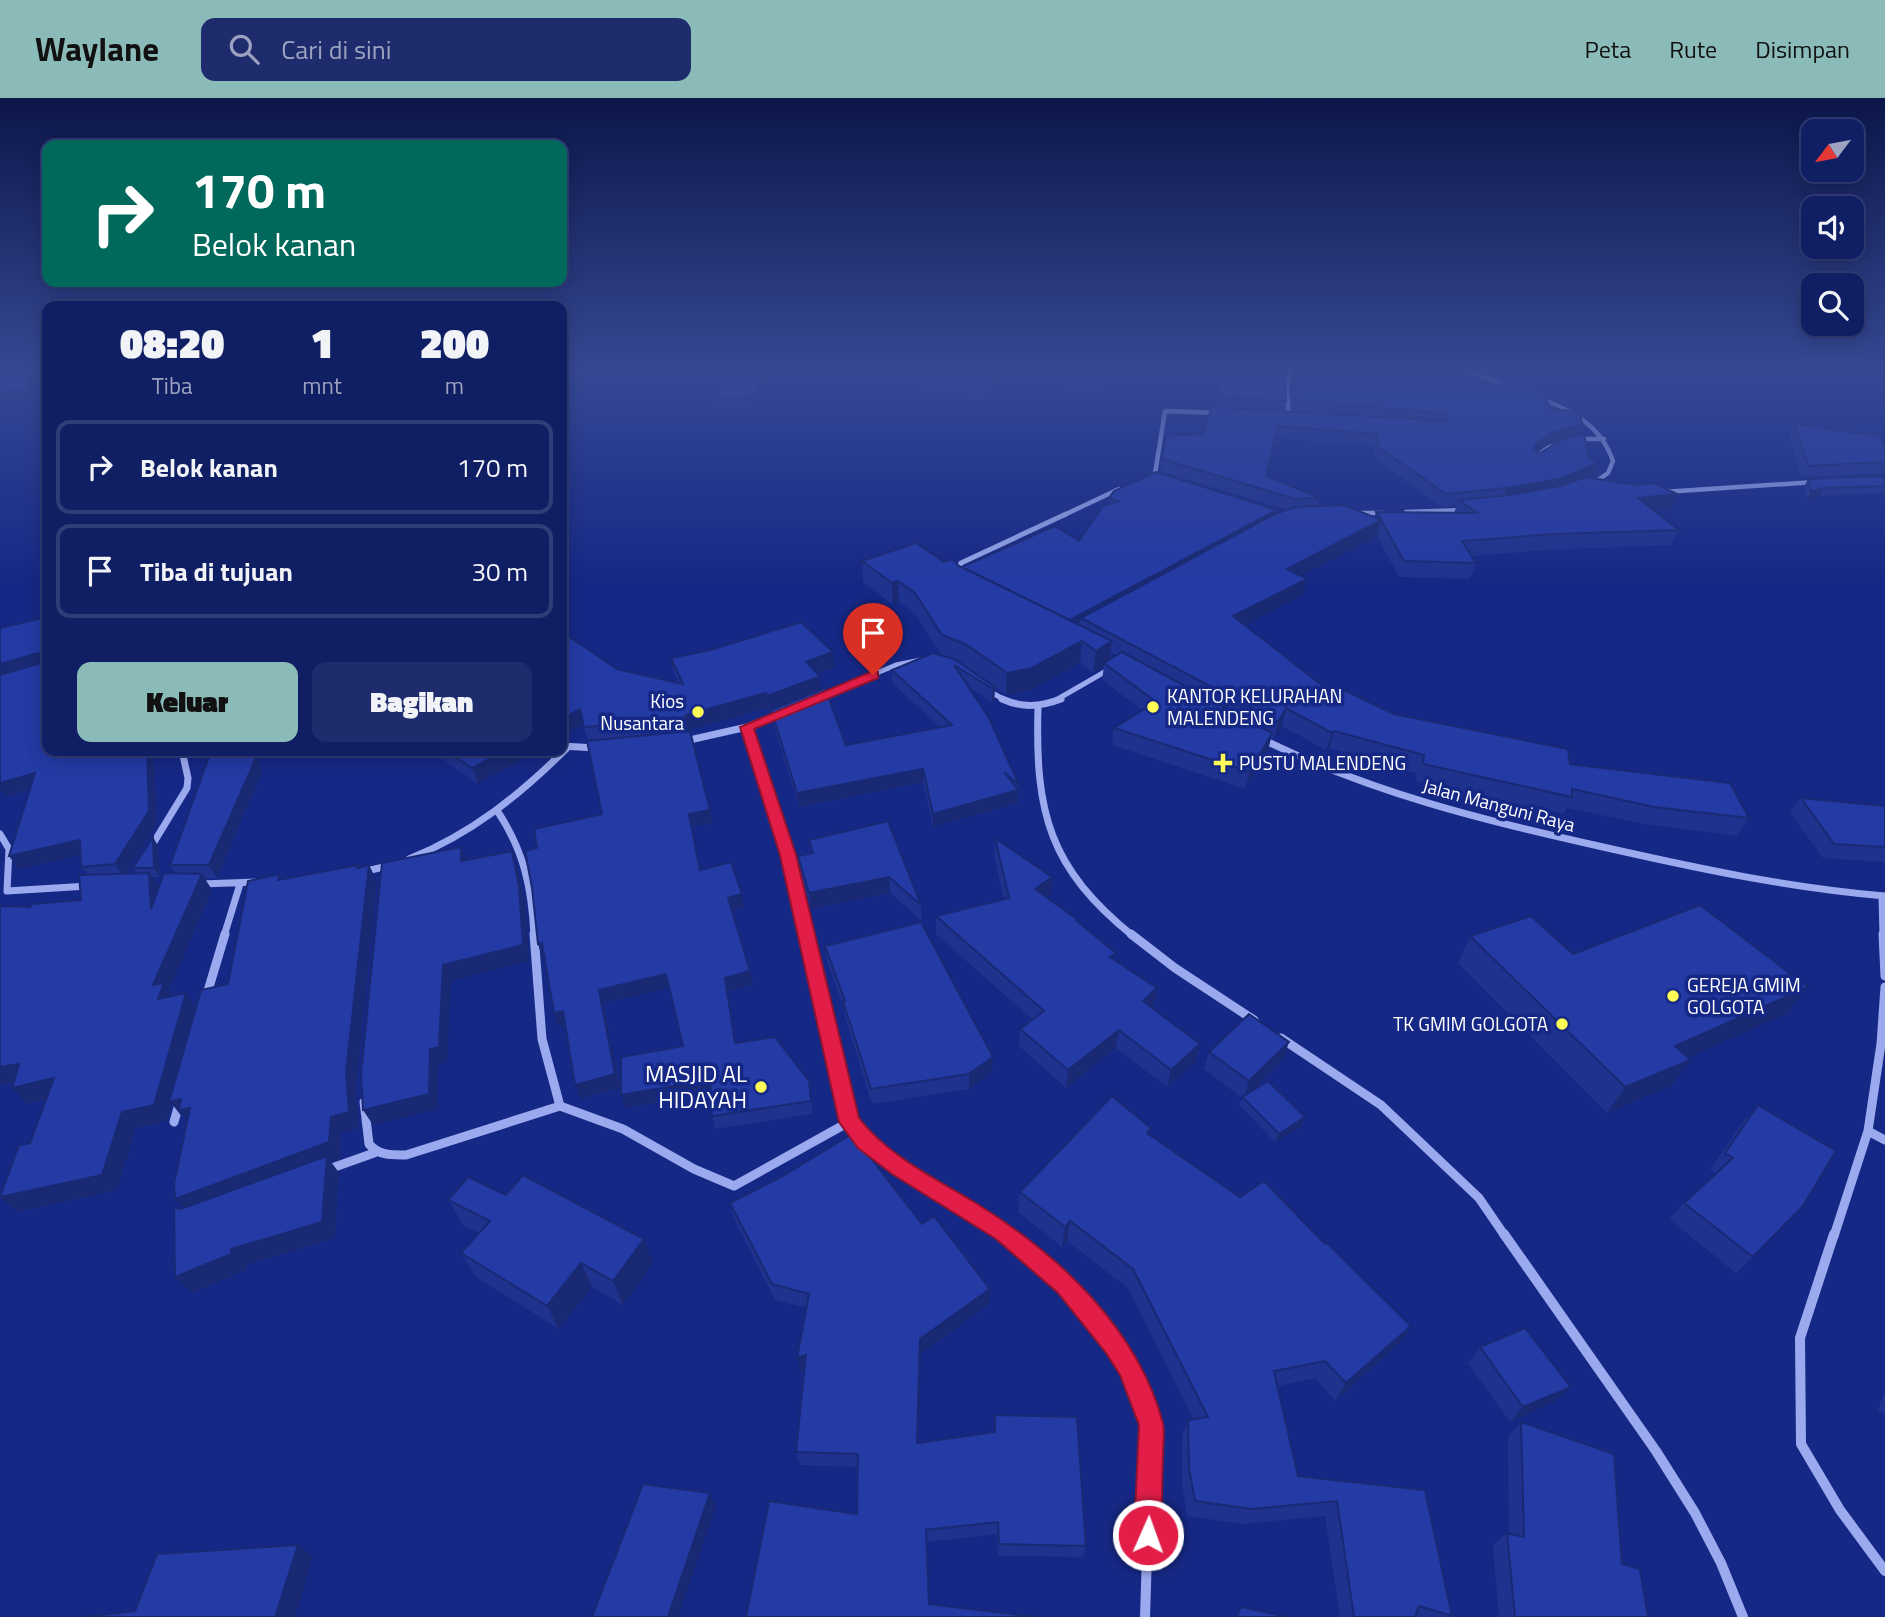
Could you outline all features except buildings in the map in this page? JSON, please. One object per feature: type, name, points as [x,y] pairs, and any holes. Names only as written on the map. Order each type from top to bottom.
[{"type":"street","points":[[1155,474],[1161,441]]},
{"type":"street","points":[[1534,460],[1545,448],[1560,442],[1576,441]]},
{"type":"street","points":[[1591,485],[1611,468],[1611,451],[1605,441]]},
{"type":"street","points":[[1144,478],[1155,474],[1165,475]]},
{"type":"street","points":[[1655,492],[1818,481]]},
{"type":"street","points":[[957,579],[955,571],[961,563],[1132,483]]},
{"type":"street","points":[[1402,512],[1473,509]]},
{"type":"street","points":[[1351,513],[1389,513]]},
{"type":"street","points":[[816,699],[896,665],[927,660]]},
{"type":"street","points":[[977,682],[999,698],[1038,708],[1118,664]]},
{"type":"street","points":[[682,741],[747,727],[793,708]]},
{"type":"street","points":[[1038,708],[1037,756],[1041,795],[1059,855],[1070,873],[1085,892],[1120,926],[1204,988],[1262,1026]]},
{"type":"street","points":[[747,727],[788,855],[849,1122],[865,1142],[939,1193],[1004,1232],[1066,1286],[1114,1345],[1129,1368],[1151,1425],[1145,1617]]},
{"type":"street","name":"Jalan Manguni Raya","points":[[1256,736],[1340,774],[1478,818],[1641,855],[1818,890],[1883,896]]},
{"type":"street","points":[[567,747],[608,748]]},
{"type":"street","points":[[145,857],[187,788],[183,756]]},
{"type":"street","points":[[353,873],[384,868],[421,855],[498,812],[521,794],[556,756]]},
{"type":"street","points":[[498,812],[514,836],[525,863],[532,903],[535,974],[545,1048],[551,1081],[561,1106]]},
{"type":"street","points":[[0,834],[9,849],[7,891]]},
{"type":"street","points":[[383,881],[384,868]]},
{"type":"street","points":[[190,884],[265,881]]},
{"type":"street","points":[[206,999],[240,884]]},
{"type":"street","points":[[0,898],[7,891],[101,885]]},
{"type":"street","points":[[1883,896],[1885,976]]},
{"type":"street","points":[[1885,987],[1881,1044],[1868,1131],[1800,1338],[1798,1383],[1801,1444],[1840,1510],[1885,1571]]},
{"type":"street","points":[[1273,1033],[1381,1105],[1479,1198],[1689,1503],[1721,1563],[1743,1617]]},
{"type":"street","points":[[362,1089],[367,1144],[374,1153]]},
{"type":"street","points":[[174,1122],[181,1096]]},
{"type":"street","points":[[323,1172],[374,1153],[391,1157],[406,1155],[561,1106],[595,1116],[633,1133],[710,1179],[734,1186],[849,1122]]},
{"type":"street","points":[[1868,1131],[1885,1140]]},
{"type":"place","name":"KANTOR KELURAHAN MALENDENG","points":[[1153,707]]},
{"type":"place","name":"Kios Nusantara","points":[[698,712]]},
{"type":"place","name":"PUSTU MALENDENG","points":[[1223,763]]},
{"type":"place","name":"GEREJA GMIM GOLGOTA","points":[[1673,996]]},
{"type":"place","name":"TK GMIM GOLGOTA","points":[[1562,1024]]},
{"type":"place","name":"MASJID AL HIDAYAH","points":[[761,1087]]},
{"type":"route","points":[[873,675],[747,727],[788,855],[849,1122],[865,1142],[900,1167],[1004,1232],[1066,1286],[1114,1345],[1142,1395],[1151,1425],[1148,1535]]}]
